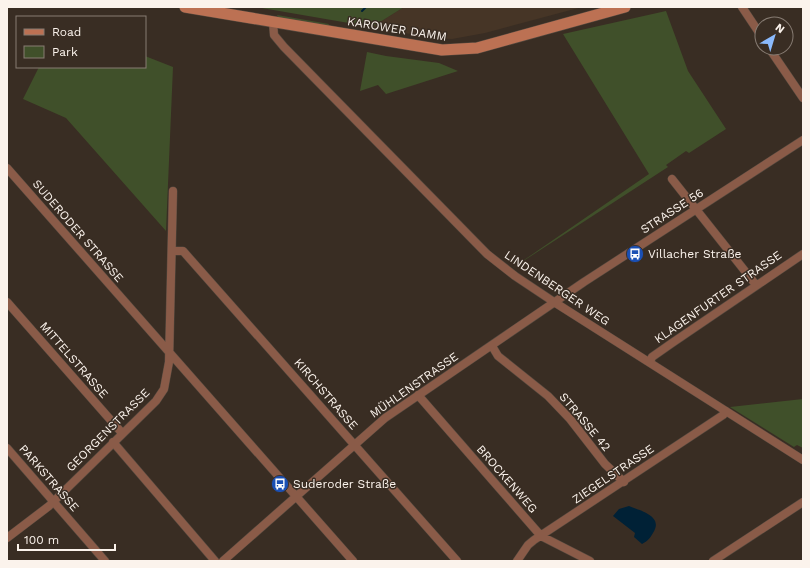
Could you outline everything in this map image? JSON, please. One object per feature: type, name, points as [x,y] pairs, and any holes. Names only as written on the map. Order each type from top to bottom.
[{"type":"main road","name":"KAROWER DAMM","points":[[185,7],[429,50],[477,48],[625,7]]},
{"type":"street","points":[[742,7],[754,25]]},
{"type":"street","name":"LINDENBERGER WEG","points":[[274,22],[274,35],[284,47],[487,254],[515,276],[554,302],[803,460]]},
{"type":"street","points":[[774,56],[803,98]]},
{"type":"street","name":"STRASSE 56","points":[[554,302],[803,140]]},
{"type":"street","name":"SUDERODER STRASSE","points":[[7,168],[353,561]]},
{"type":"street","points":[[672,179],[756,285]]},
{"type":"street","name":"GEORGENSTRASSE","points":[[7,538],[40,514],[54,501],[162,394],[166,382],[169,351],[173,190]]},
{"type":"street","name":"KIRCHSTRASSE","points":[[172,251],[183,251],[457,561]]},
{"type":"street","name":"KLAGENFURTER STRASSE","points":[[650,362],[652,358],[672,343],[803,254]]},
{"type":"street","name":"MITTELSTRASSE","points":[[7,302],[122,433]]},
{"type":"street","name":"MÜHLENSTRASSE","points":[[223,561],[385,418],[554,302]]},
{"type":"street","name":"STRASSE 42","points":[[492,346],[498,356],[548,396],[559,407],[605,464],[624,482]]},
{"type":"street","name":"BROCKENWEG","points":[[418,395],[541,536],[590,561]]},
{"type":"street","name":"ZIEGELSTRASSE","points":[[517,561],[528,545],[723,415],[726,411]]},
{"type":"street","points":[[113,442],[215,561]]},
{"type":"street","name":"PARKSTRASSE","points":[[7,448],[105,561]]},
{"type":"street","points":[[713,561],[803,502]]},
{"type":"shaded area","points":[[404,7],[582,7],[485,33],[452,39],[432,38],[372,27]]},
{"type":"green space","points":[[256,7],[404,7],[372,27]]},
{"type":"green space","points":[[666,11],[688,71],[726,129],[689,153],[686,151],[666,165],[668,167],[511,269],[649,174],[563,34]]},
{"type":"green space","points":[[277,15],[329,24],[328,26],[278,17]]},
{"type":"green space","points":[[367,52],[439,63],[458,71],[386,94],[378,85],[360,91]]},
{"type":"green space","points":[[146,56],[173,67],[166,231],[66,118],[23,99],[38,68],[146,68]]},
{"type":"green space","points":[[803,399],[803,448],[797,445],[794,447],[730,407]]},
{"type":"water","points":[[629,506],[645,512],[656,522],[656,527],[652,535],[642,544],[634,537],[635,533],[613,516],[619,509]]},
{"type":"waterway","points":[[362,11],[366,7]]},
{"type":"place","name":"Villacher Straße","points":[[635,254]]},
{"type":"place","name":"Suderoder Straße","points":[[280,484]]}]
